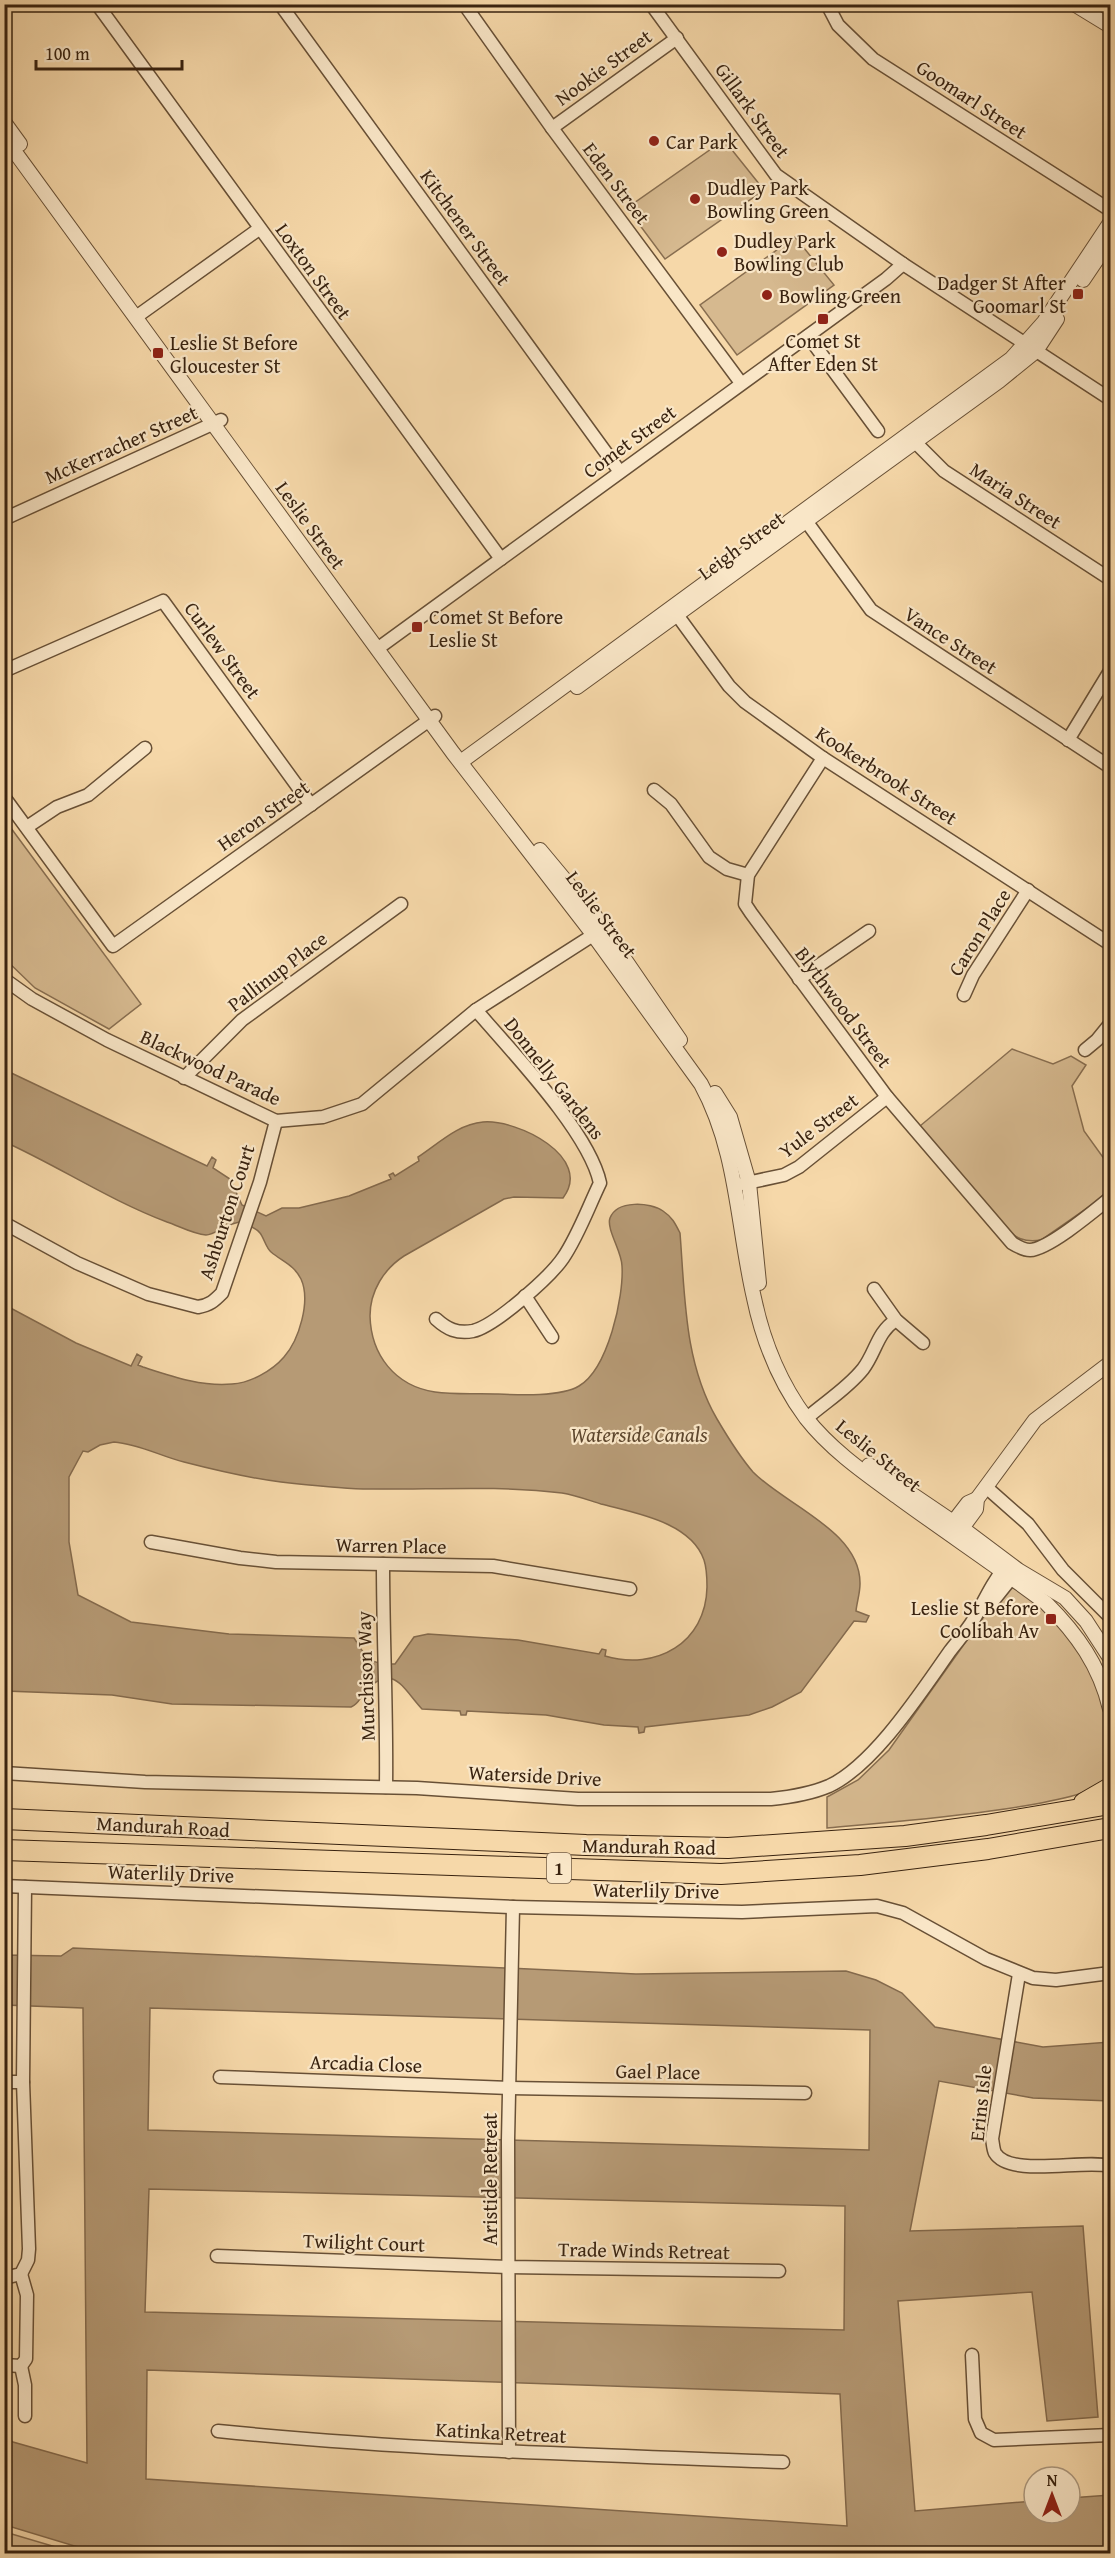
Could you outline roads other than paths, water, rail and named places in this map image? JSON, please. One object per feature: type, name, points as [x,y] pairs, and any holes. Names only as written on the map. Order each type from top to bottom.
[{"type":"highway","points":[[1068,1811],[1110,1788]]},
{"type":"highway","name":"Mandurah Road","points":[[4,1819],[586,1845],[728,1848],[905,1836],[1110,1804]]},
{"type":"highway","name":"Mandurah Road","points":[[4,1850],[721,1874],[860,1865],[988,1849],[1110,1828]]},
{"type":"street","name":"Loxton Street","points":[[97,4],[501,559]]},
{"type":"street","name":"Kitchener Street","points":[[280,4],[621,472]]},
{"type":"street","name":"Eden Street","points":[[464,4],[552,128],[741,383]]},
{"type":"street","name":"Gillark Street","points":[[651,4],[776,175],[903,264],[1110,399]]},
{"type":"street","name":"Goomarl Street","points":[[827,4],[838,25],[873,59],[1110,210]]},
{"type":"street","points":[[1074,4],[1110,26]]},
{"type":"street","name":"Nookie Street","points":[[552,128],[677,38]]},
{"type":"street","name":"Leslie Street","points":[[6,134],[433,718],[596,928],[699,1066],[730,1117],[761,1296],[775,1348],[810,1416],[856,1457],[1009,1571],[1046,1603],[1068,1625],[1098,1670],[1110,1709]]},
{"type":"street","points":[[1031,348],[1044,322],[1110,223]]},
{"type":"street","points":[[139,315],[259,229]]},
{"type":"street","points":[[1031,348],[1110,240]]},
{"type":"street","name":"Comet Street","points":[[380,646],[808,336],[903,264]]},
{"type":"street","points":[[808,336],[878,431]]},
{"type":"street","name":"Leigh Street","points":[[466,762],[478,747],[674,611],[913,437],[994,372],[1031,348]]},
{"type":"street","name":"McKerracher Street","points":[[4,519],[217,422]]},
{"type":"street","name":"Maria Street","points":[[913,437],[944,471],[1110,579]]},
{"type":"street","name":"Vance Street","points":[[802,518],[871,610],[1110,767]]},
{"type":"street","name":"Curlew Street","points":[[4,671],[163,601],[311,805]]},
{"type":"street","name":"Kookerbrook Street","points":[[674,611],[729,686],[745,702],[823,758],[1110,944]]},
{"type":"street","points":[[1068,740],[1110,671]]},
{"type":"street","name":"Heron Street","points":[[27,826],[113,946],[433,718]]},
{"type":"street","points":[[4,797],[27,826],[57,807],[88,795],[145,748]]},
{"type":"street","name":"Blythwood Street","points":[[823,758],[748,875],[745,904],[887,1097],[1002,1235],[1012,1243],[1030,1250],[1054,1240],[1110,1198]]},
{"type":"street","points":[[654,790],[671,804],[709,857],[727,869],[748,875]]},
{"type":"street","name":"Caron Place","points":[[964,995],[973,975],[1028,890]]},
{"type":"street","name":"Pallinup Place","points":[[184,1078],[242,1020],[401,904]]},
{"type":"street","name":"Blackwood Parade","points":[[4,979],[32,999],[184,1078],[276,1121],[323,1117],[362,1104],[476,1010],[596,928]]},
{"type":"street","points":[[800,979],[869,931]]},
{"type":"street","name":"Donnelly Gardens","points":[[436,1318],[445,1327],[454,1331],[477,1330],[525,1296],[565,1256],[600,1184],[589,1153],[548,1094],[476,1010]]},
{"type":"street","points":[[1085,1050],[1110,1024]]},
{"type":"street","name":"Yule Street","points":[[742,1184],[784,1175],[800,1167],[887,1097]]},
{"type":"street","name":"Ashburton Court","points":[[4,1223],[77,1263],[148,1294],[198,1307],[213,1302],[222,1293],[260,1182],[276,1121]]},
{"type":"street","points":[[874,1289],[896,1320],[924,1343]]},
{"type":"street","points":[[525,1296],[552,1337]]},
{"type":"street","points":[[810,1416],[864,1368],[878,1337],[886,1326],[896,1320]]},
{"type":"street","points":[[954,1530],[976,1509],[977,1499],[1035,1420],[1110,1364]]},
{"type":"street","points":[[986,1487],[1028,1524],[1063,1570],[1110,1617]]},
{"type":"street","name":"Warren Place","points":[[151,1542],[276,1562],[493,1566],[630,1589]]},
{"type":"street","name":"Murchison Way","points":[[383,1564],[387,1711],[386,1787]]},
{"type":"street","name":"Leslie Street","points":[[1009,1571],[1052,1589],[1074,1607],[1110,1658]]},
{"type":"street","name":"Waterside Drive","points":[[4,1773],[145,1782],[386,1787],[578,1799],[798,1797],[830,1785],[851,1772],[874,1750],[929,1681],[979,1611],[993,1601],[1009,1571]]},
{"type":"street","name":"Waterlily Drive","points":[[4,1886],[513,1907],[742,1912],[877,1906],[903,1914],[1018,1974],[1056,1980],[1110,1972]]},
{"type":"street","points":[[25,1887],[23,2082],[29,2249],[28,2260],[21,2274],[27,2295],[26,2358],[21,2366],[25,2385],[25,2416]]},
{"type":"street","name":"Aristide Retreat","points":[[509,2452],[508,2140],[513,1907]]},
{"type":"street","name":"Erins Isle","points":[[1018,1974],[992,2139],[994,2152],[1004,2162],[1025,2166],[1110,2166]]},
{"type":"street","name":"Arcadia Close","points":[[220,2077],[510,2088]]},
{"type":"street","points":[[4,2082],[23,2082]]},
{"type":"street","name":"Gael Place","points":[[510,2088],[805,2093]]},
{"type":"street","name":"Twilight Court","points":[[217,2256],[508,2267]]},
{"type":"street","name":"Trade Winds Retreat","points":[[508,2267],[779,2271]]},
{"type":"street","points":[[4,2278],[21,2274]]},
{"type":"street","points":[[972,2355],[975,2419],[981,2433],[994,2440],[1110,2435]]},
{"type":"street","points":[[4,2365],[21,2366]]},
{"type":"street","name":"Katinka Retreat","points":[[218,2431],[326,2442],[509,2452],[783,2462]]},
{"type":"water","name":"Waterside Canals","points":[[5,1070],[207,1166],[212,1157],[216,1160],[213,1168],[230,1179],[242,1205],[266,1216],[282,1208],[299,1208],[349,1196],[391,1179],[389,1175],[393,1173],[395,1176],[419,1161],[418,1157],[465,1126],[483,1122],[497,1123],[531,1134],[560,1155],[568,1168],[570,1183],[563,1198],[514,1197],[504,1199],[404,1256],[390,1267],[375,1289],[372,1298],[371,1330],[380,1356],[397,1376],[421,1389],[435,1392],[540,1394],[562,1392],[579,1386],[589,1377],[606,1349],[617,1313],[622,1266],[610,1228],[610,1218],[619,1208],[634,1204],[650,1206],[663,1211],[673,1220],[680,1233],[688,1328],[698,1375],[706,1397],[729,1439],[753,1472],[819,1520],[848,1549],[857,1565],[860,1584],[856,1611],[869,1616],[866,1622],[854,1621],[801,1692],[772,1707],[749,1715],[645,1727],[644,1732],[639,1733],[638,1727],[604,1725],[546,1715],[467,1711],[466,1715],[461,1715],[460,1711],[422,1709],[403,1686],[390,1678],[374,1683],[351,1707],[172,1704],[112,1695],[5,1691],[5,1305],[76,1343],[131,1366],[137,1354],[142,1357],[138,1365],[143,1367],[187,1380],[221,1384],[253,1379],[284,1357],[299,1331],[305,1298],[304,1288],[298,1274],[269,1250],[260,1233],[253,1228],[240,1222],[206,1235],[191,1232],[125,1204],[5,1142]],"holes":[[[114,1442],[175,1460],[281,1482],[363,1489],[487,1488],[537,1491],[567,1494],[630,1511],[675,1528],[697,1547],[706,1570],[707,1587],[704,1607],[698,1624],[675,1648],[659,1656],[624,1660],[605,1656],[606,1650],[602,1649],[599,1654],[518,1640],[428,1634],[414,1637],[395,1664],[386,1664],[369,1659],[354,1638],[229,1634],[131,1622],[78,1595],[69,1542],[69,1477],[83,1451],[88,1452],[100,1445]]]},
{"type":"water","points":[[73,1948],[636,1974],[846,1971],[876,1980],[902,1993],[935,2027],[1043,2047],[1110,2042],[1110,2101],[1033,2098],[939,2081],[910,2231],[1083,2226],[1098,2417],[1047,2421],[1032,2292],[898,2301],[915,2511],[1022,2502],[1022,2525],[1082,2525],[1082,2497],[1110,2495],[1110,2553],[101,2554],[5,2525],[5,2437],[13,2442],[87,2463],[83,2008],[5,2005],[5,1955],[61,1956]],"holes":[[[150,2008],[870,2030],[869,2150],[148,2130]],[[149,2189],[845,2206],[844,2330],[145,2312]],[[147,2370],[840,2394],[847,2526],[146,2479]]]},
{"type":"place","name":"Car Park","points":[[654,141]]},
{"type":"place","name":"Dudley Park Bowling Green","points":[[695,199]]},
{"type":"place","name":"Dudley Park Bowling Club","points":[[722,252]]},
{"type":"place","name":"Dadger St After Goomarl St","points":[[1078,294]]},
{"type":"place","name":"Bowling Green","points":[[767,295]]},
{"type":"place","name":"Comet St After Eden St","points":[[823,319]]},
{"type":"place","name":"Leslie St Before Gloucester St","points":[[158,353]]},
{"type":"place","name":"Comet St Before Leslie St","points":[[417,627]]},
{"type":"place","name":"Leslie St Before Coolibah Av","points":[[1051,1619]]}]
